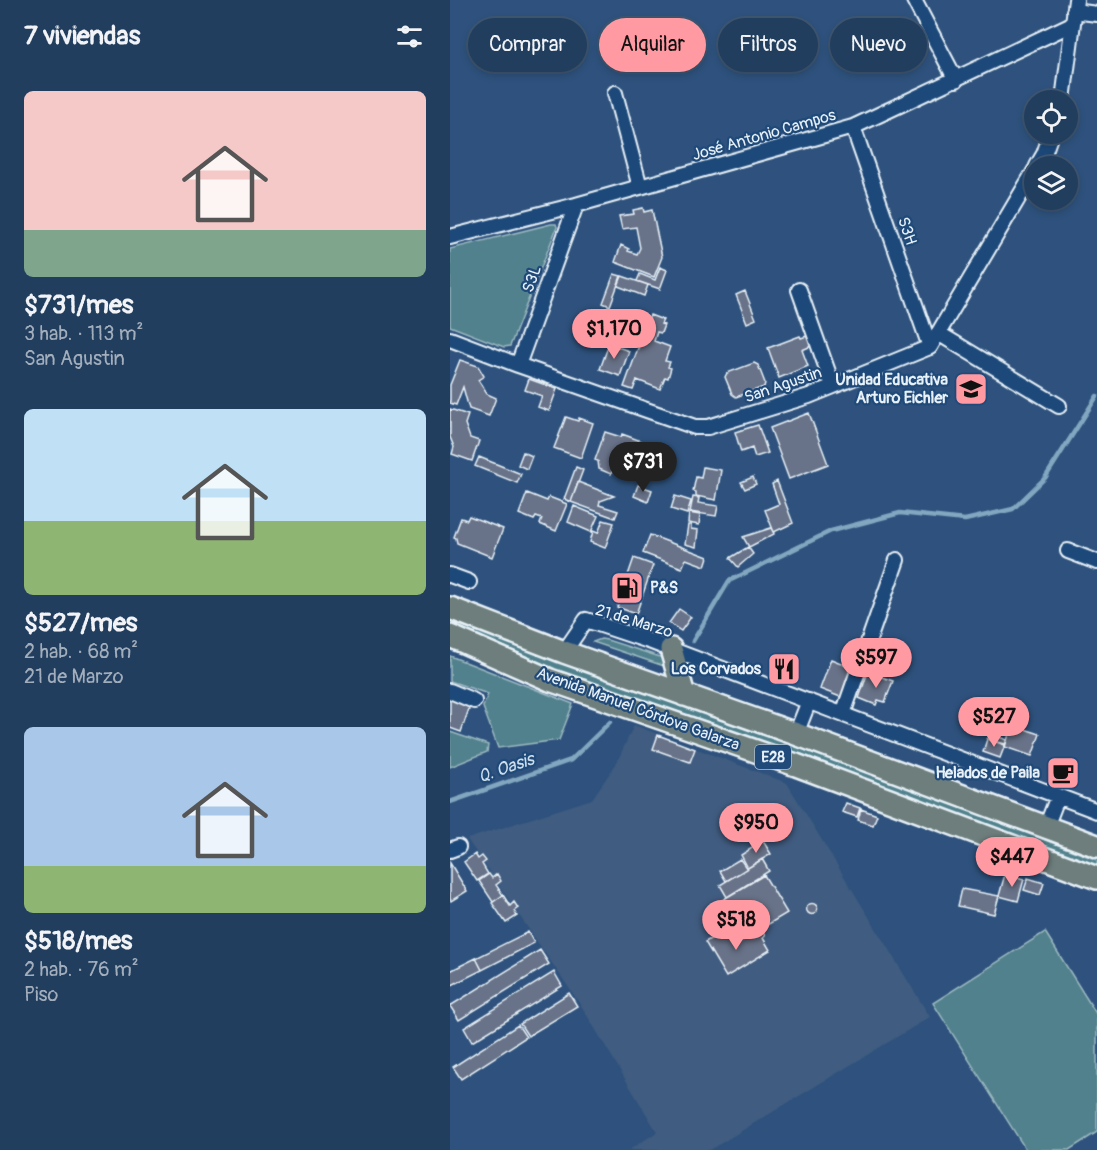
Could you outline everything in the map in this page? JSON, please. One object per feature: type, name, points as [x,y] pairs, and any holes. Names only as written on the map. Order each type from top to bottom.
[{"type":"main road","name":"Avenida Manuel Córdova Galarza","points":[[450,608],[564,652],[796,734],[1097,846]]},
{"type":"main road","name":"Avenida Manuel Córdova Galarza","points":[[450,636],[650,723],[842,782],[1097,878]]},
{"type":"main road","points":[[671,649],[684,695]]},
{"type":"street","points":[[914,0],[956,80]]},
{"type":"street","points":[[1064,90],[1074,12],[1097,14]]},
{"type":"street","name":"José Antonio Campos","points":[[450,237],[576,205],[853,127],[956,80],[1074,12]]},
{"type":"street","points":[[615,93],[640,187]]},
{"type":"street","name":"S3H","points":[[853,127],[930,346]]},
{"type":"street","points":[[930,346],[1024,188]]},
{"type":"street","name":"S3L","points":[[518,365],[576,205]]},
{"type":"street","points":[[799,290],[833,386]]},
{"type":"street","points":[[938,333],[1059,406]]},
{"type":"street","name":"San Agustin","points":[[450,339],[695,427],[708,427],[808,396],[930,346]]},
{"type":"street","points":[[1068,551],[1096,557]]},
{"type":"street","points":[[843,714],[897,560]]},
{"type":"street","points":[[450,575],[469,582]]},
{"type":"street","name":"21 de Marzo","points":[[564,652],[586,620],[649,640],[1097,811]]},
{"type":"street","points":[[450,691],[474,701]]},
{"type":"street","points":[[796,734],[809,702]]},
{"type":"street","points":[[1046,827],[1058,796]]},
{"type":"shaded area","points":[[634,725],[787,783],[930,1017],[710,1150],[629,1150],[657,1132],[582,1007],[467,839],[592,799],[616,764]]},
{"type":"green space","points":[[556,224],[557,227],[510,346],[504,347],[450,326],[450,249]]},
{"type":"green space","points":[[450,616],[565,664],[804,747],[1097,860],[1097,872],[583,683],[450,628]]},
{"type":"green space","points":[[601,639],[660,657],[670,668],[593,642]]},
{"type":"green space","points":[[450,656],[573,704],[559,740],[498,748],[483,707],[488,694],[450,681]]},
{"type":"green space","points":[[450,732],[488,745],[487,752],[450,767]]},
{"type":"green space","points":[[1045,932],[1097,1015],[1097,1132],[1069,1150],[1026,1150],[933,1003]]},
{"type":"building","points":[[643,208],[644,212],[652,210],[662,257],[654,277],[615,262],[621,245],[637,254],[640,248],[636,227],[622,229],[619,216],[634,214],[633,210]]},
{"type":"building","points":[[660,267],[667,270],[660,289],[637,281],[640,274],[655,280]]},
{"type":"building","points":[[614,274],[621,276],[610,306],[603,303]]},
{"type":"building","points":[[622,276],[648,285],[644,296],[618,286]]},
{"type":"building","points":[[745,291],[756,319],[747,323],[736,295]]},
{"type":"building","points":[[650,315],[663,320],[661,333],[657,332],[654,341],[670,347],[665,361],[670,362],[668,367],[671,368],[668,378],[665,377],[660,389],[637,380],[633,390],[624,387]]},
{"type":"building","points":[[810,335],[814,345],[802,350],[808,366],[779,378],[768,348],[800,336],[801,338]]},
{"type":"building","points":[[609,344],[629,351],[620,376],[600,369]]},
{"type":"building","points":[[460,360],[478,366],[484,376],[478,380],[487,394],[496,398],[489,416],[469,409],[463,387],[456,405],[450,403],[450,385]]},
{"type":"building","points":[[754,363],[758,365],[765,383],[764,387],[736,397],[732,394],[725,377],[727,373]]},
{"type":"building","points":[[529,379],[557,389],[549,411],[538,407],[542,396],[525,390]]},
{"type":"building","points":[[450,409],[468,415],[465,424],[470,438],[479,441],[472,461],[452,454],[454,447],[450,437]]},
{"type":"building","points":[[809,413],[828,464],[789,479],[770,428]]},
{"type":"building","points":[[566,417],[578,421],[579,418],[593,423],[581,458],[554,448]]},
{"type":"building","points":[[758,425],[768,453],[755,457],[752,448],[741,452],[735,432]]},
{"type":"building","points":[[605,432],[621,437],[622,434],[641,441],[630,472],[614,466],[611,474],[599,469],[598,461],[595,460]]},
{"type":"building","points":[[523,452],[532,456],[527,469],[518,465]]},
{"type":"building","points":[[479,457],[521,474],[517,483],[475,466]]},
{"type":"building","points":[[576,467],[583,470],[571,502],[564,499]]},
{"type":"building","points":[[703,467],[721,470],[716,500],[696,496],[696,492],[693,491],[696,477],[701,478]]},
{"type":"building","points":[[753,477],[756,484],[745,489],[741,482]]},
{"type":"building","points":[[777,481],[793,523],[774,532],[765,510],[779,504],[772,484]]},
{"type":"building","points":[[578,482],[614,496],[600,501],[599,505],[618,511],[615,518],[571,502]]},
{"type":"building","points":[[638,485],[652,490],[648,502],[634,496]]},
{"type":"building","points":[[527,493],[547,501],[549,497],[567,504],[556,531],[540,524],[542,519],[536,517],[534,520],[519,514]]},
{"type":"building","points":[[675,496],[691,501],[687,514],[671,509]]},
{"type":"building","points":[[693,497],[699,498],[698,503],[718,506],[716,516],[690,512]]},
{"type":"building","points":[[574,506],[598,516],[591,532],[568,522]]},
{"type":"building","points":[[689,513],[700,515],[699,525],[688,523]]},
{"type":"building","points":[[469,516],[503,529],[492,557],[457,543],[454,537],[461,518],[467,520]]},
{"type":"building","points":[[603,520],[614,523],[605,548],[590,542],[593,531],[598,533]]},
{"type":"building","points":[[688,525],[691,525],[691,529],[698,530],[696,547],[685,544]]},
{"type":"building","points":[[771,528],[774,534],[749,547],[743,537]]},
{"type":"building","points":[[650,535],[708,557],[705,566],[686,559],[682,568],[643,553]]},
{"type":"building","points":[[748,547],[753,554],[738,567],[730,558]]},
{"type":"building","points":[[634,558],[653,565],[636,614],[617,607]]},
{"type":"building","points":[[679,609],[691,617],[681,631],[669,623]]},
{"type":"building","points":[[831,659],[856,669],[843,698],[820,689]]},
{"type":"building","name":"Los Corvados","points":[[779,661],[793,666],[788,677],[775,673]]},
{"type":"building","points":[[868,672],[893,681],[885,702],[878,700],[876,705],[859,698]]},
{"type":"building","points":[[450,698],[470,706],[461,732],[450,728]]},
{"type":"building","points":[[1012,725],[1040,734],[1032,756],[1005,747]]},
{"type":"building","points":[[991,729],[1000,732],[999,737],[1007,740],[1005,744],[988,739]]},
{"type":"building","points":[[658,735],[695,749],[690,762],[653,749]]},
{"type":"building","points":[[987,739],[1005,745],[1000,758],[983,752]]},
{"type":"building","points":[[846,803],[860,808],[857,817],[842,812]]},
{"type":"building","points":[[861,809],[877,815],[873,825],[858,820]]},
{"type":"building","points":[[763,841],[771,854],[748,868],[741,855]]},
{"type":"building","points":[[475,854],[478,859],[482,856],[486,861],[482,864],[488,874],[477,881],[464,862]]},
{"type":"building","points":[[740,859],[747,869],[726,881],[720,871]]},
{"type":"building","points":[[762,859],[769,871],[727,897],[720,885]]},
{"type":"building","points":[[450,863],[467,891],[451,901],[450,899]]},
{"type":"building","points":[[489,874],[492,878],[497,874],[501,881],[496,885],[503,895],[493,902],[479,881]]},
{"type":"building","points":[[1005,874],[1024,879],[1018,901],[999,896]]},
{"type":"building","points":[[764,875],[787,913],[737,943],[714,905]]},
{"type":"building","points":[[1028,878],[1044,883],[1040,895],[1024,890]]},
{"type":"building","points":[[962,889],[999,896],[994,914],[958,906]]},
{"type":"building","points":[[503,895],[510,906],[514,902],[518,908],[514,911],[517,916],[506,923],[492,903]]},
{"type":"building","points":[[812,903],[818,909],[812,915],[806,909]]},
{"type":"building","points":[[728,929],[737,944],[761,929],[770,950],[726,977],[705,942]]},
{"type":"building","points":[[528,932],[534,943],[482,970],[476,958]]},
{"type":"building","points":[[540,950],[549,964],[459,1020],[450,1006]]},
{"type":"building","points":[[476,958],[482,970],[450,986],[450,971]]},
{"type":"building","points":[[554,972],[562,986],[472,1042],[464,1028]]},
{"type":"building","points":[[569,993],[577,1006],[528,1036],[520,1024]]},
{"type":"building","points":[[518,1025],[526,1037],[461,1079],[453,1067]]},
{"type":"waterway","points":[[693,641],[729,581],[831,531],[900,513],[965,520],[1013,509],[1045,478],[1097,396]]},
{"type":"waterway","name":"Q. Oasis","points":[[450,802],[571,760],[610,722]]},
{"type":"place","name":"Unidad Educativa Arturo Eichler","points":[[971,389]]},
{"type":"place","name":"P&S","points":[[627,588]]},
{"type":"place","name":"Los Corvados","points":[[784,669]]},
{"type":"place","name":"Helados de Paila","points":[[1063,773]]}]
